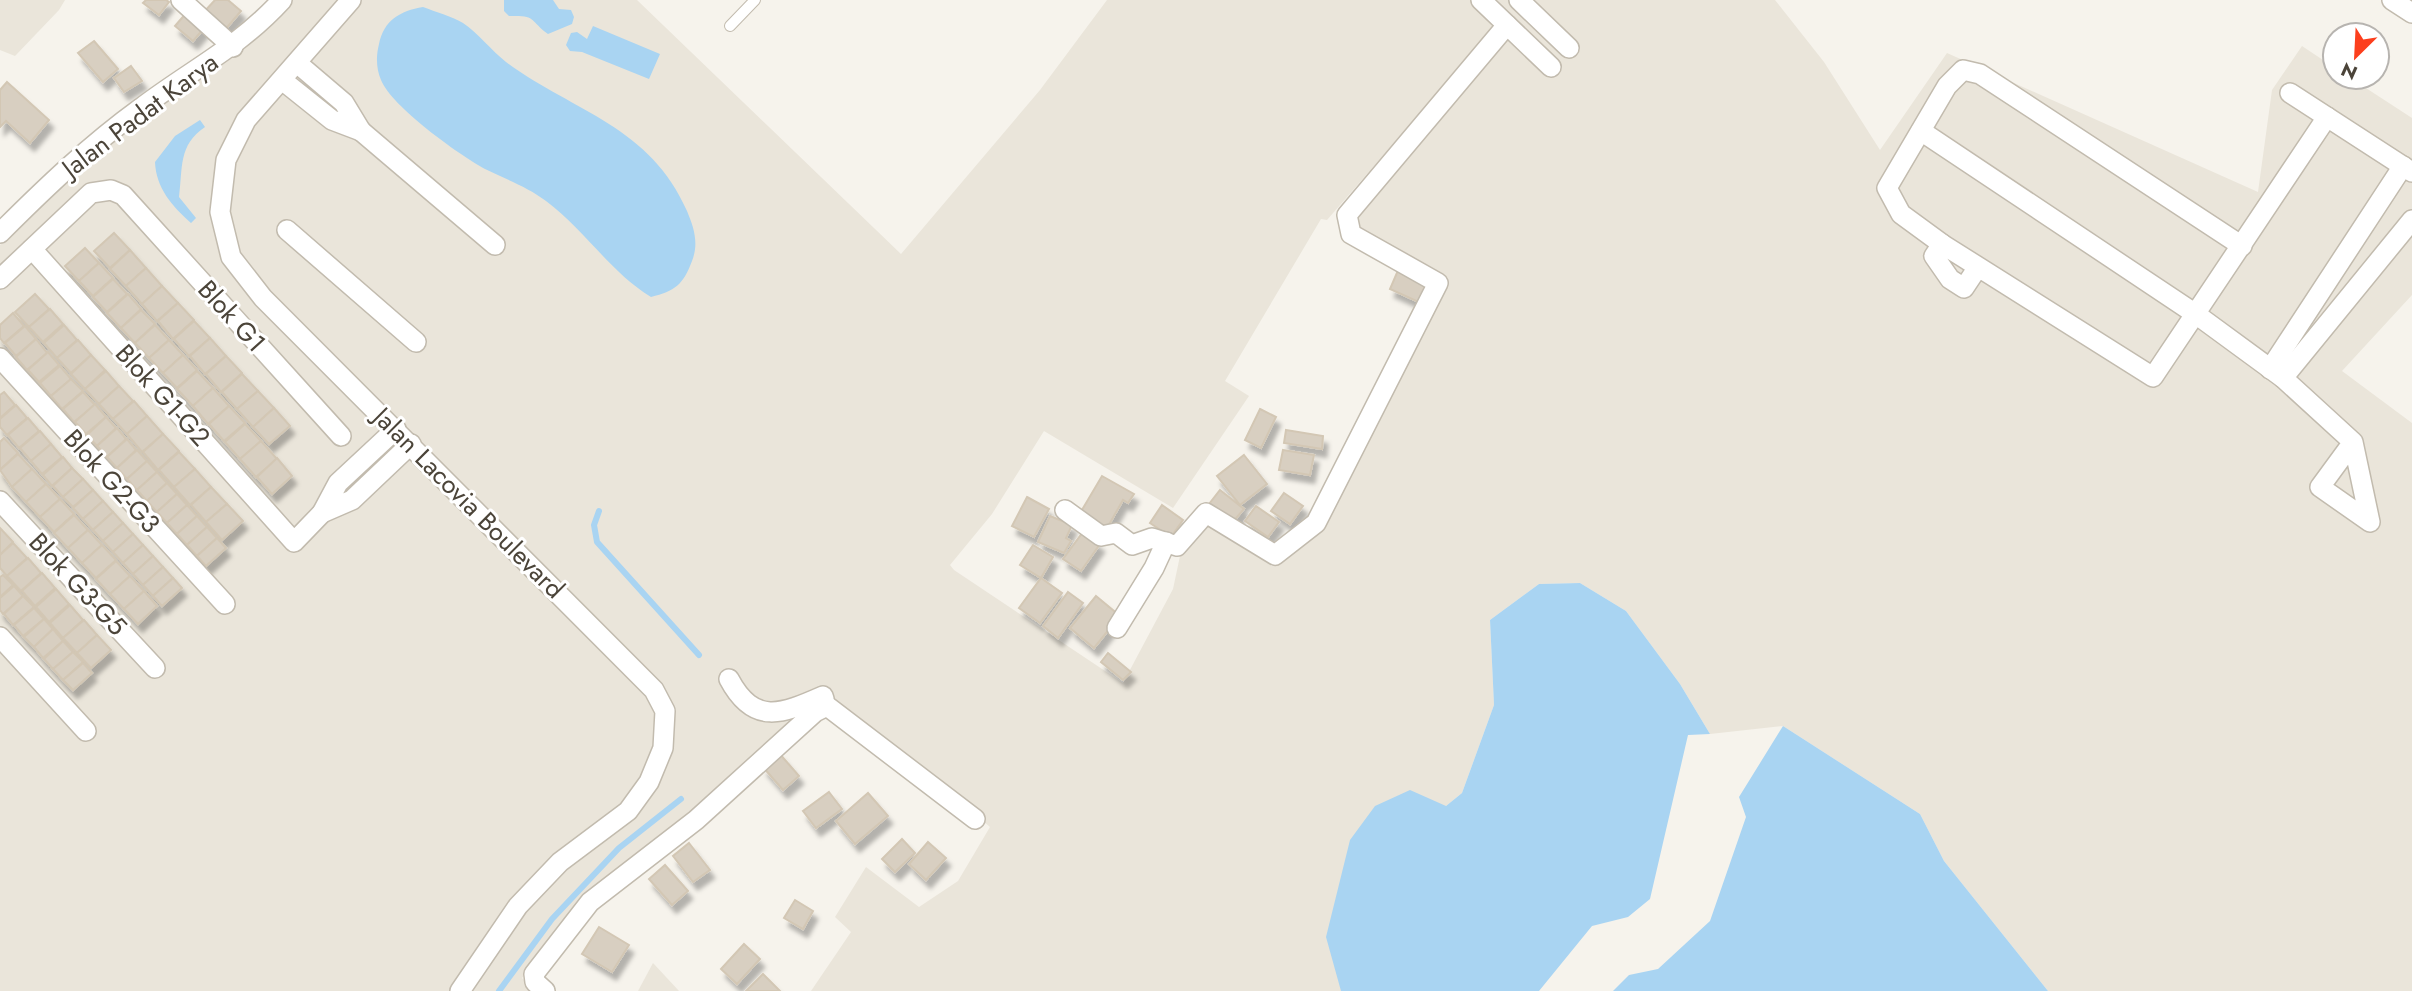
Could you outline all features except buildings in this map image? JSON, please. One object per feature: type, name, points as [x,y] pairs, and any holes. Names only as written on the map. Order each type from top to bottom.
[{"type":"street","points":[[181,0],[233,47]]},
{"type":"street","name":"Jalan Padat Karya","points":[[0,233],[63,170],[139,109],[233,47],[282,0]]},
{"type":"street","name":"Jalan Lacovia Boulevard","points":[[351,0],[246,120],[226,160],[220,212],[231,257],[263,298],[654,690],[665,711],[663,748],[649,782],[628,811],[560,862],[518,906],[460,991]]},
{"type":"street","points":[[1480,0],[1551,67]]},
{"type":"street","points":[[1519,0],[1569,48]]},
{"type":"street","points":[[2392,0],[2412,13]]},
{"type":"street","points":[[1065,510],[1101,536],[1116,533],[1132,545],[1152,538],[1177,546],[1206,513],[1275,555],[1316,523],[1438,283],[1351,234],[1347,215],[1507,25]]},
{"type":"street","points":[[297,63],[344,103],[361,131],[495,245]]},
{"type":"street","points":[[2242,246],[1980,74],[1963,70],[1947,86],[1887,188],[1901,214],[1942,244],[2153,377],[2197,315],[2327,117]]},
{"type":"street","points":[[282,80],[332,120],[361,131]]},
{"type":"street","points":[[2276,374],[2408,169],[2290,93]]},
{"type":"street","points":[[1921,131],[2197,315],[2276,374],[2353,442]]},
{"type":"street","name":"Blok G1","points":[[32,248],[91,193],[111,190],[123,195],[341,436]]},
{"type":"street","points":[[2276,374],[2412,220]]},
{"type":"street","points":[[287,230],[416,342]]},
{"type":"street","points":[[0,279],[32,248]]},
{"type":"street","name":"Blok G1-G2","points":[[32,248],[294,542],[322,513]]},
{"type":"street","name":"Blok G2-G3","points":[[0,358],[225,604]]},
{"type":"street","points":[[322,513],[338,483],[396,429]]},
{"type":"street","points":[[322,513],[352,500],[411,444]]},
{"type":"street","name":"Blok G3-G5","points":[[0,501],[155,668]]},
{"type":"street","points":[[1117,628],[1154,568],[1166,542]]},
{"type":"street","points":[[0,637],[86,732]]},
{"type":"street","points":[[729,679],[740,699],[764,713],[788,712],[823,696],[827,706],[975,819]]},
{"type":"street","points":[[545,991],[535,982],[534,974],[590,902],[696,820],[815,712],[827,706]]},
{"type":"lane","points":[[730,26],[755,0]]},
{"type":"shaded area","points":[[0,0],[65,0],[59,10],[15,56],[0,50]]},
{"type":"shaded area","points":[[291,0],[637,0],[901,254],[1040,90],[1107,0],[1775,0],[1824,62],[1880,150],[1947,53],[2258,192],[2272,90],[2302,46],[2321,59],[2321,91],[2371,91],[2412,118],[2412,295],[2342,371],[2412,423],[2412,991],[2048,991],[1944,861],[1920,814],[1783,726],[1710,734],[1680,684],[1626,611],[1580,583],[1539,584],[1490,620],[1494,705],[1462,793],[1446,806],[1341,991],[811,991],[851,932],[835,917],[866,867],[919,907],[958,881],[990,827],[937,781],[825,699],[587,902],[522,978],[534,991],[0,991],[0,245],[100,150],[261,30]],"holes":[[[1492,30],[1355,213],[1357,231],[1445,281],[1320,529],[1272,566],[1207,520],[1180,556],[1173,589],[1123,683],[954,570],[950,565],[992,514],[1044,431],[1173,508],[1249,396],[1225,381],[1321,219],[1327,220]]]},
{"type":"shaded area","points":[[653,963],[679,991],[638,991]]},
{"type":"water","points":[[504,0],[553,0],[559,9],[571,10],[574,17],[572,24],[548,34],[532,19],[509,16],[504,11]]},
{"type":"water","points":[[423,7],[463,23],[506,62],[608,123],[653,159],[671,182],[687,211],[695,236],[692,261],[677,286],[651,297],[623,276],[546,201],[459,153],[398,103],[379,76],[377,53],[381,36],[394,18]]},
{"type":"water","points":[[593,26],[660,54],[649,79],[582,52],[570,51],[566,45],[571,33],[577,32],[587,39]]},
{"type":"water","points":[[200,120],[205,127],[196,134],[186,149],[179,197],[196,218],[191,223],[166,196],[158,180],[155,162],[175,136]]},
{"type":"water","points":[[1580,583],[1626,611],[1680,684],[1710,734],[1688,735],[1650,899],[1628,917],[1592,926],[1539,991],[1341,991],[1326,937],[1350,840],[1375,806],[1410,790],[1446,806],[1462,793],[1494,705],[1490,620],[1539,584]]},
{"type":"water","points":[[1783,726],[1920,814],[1944,861],[2048,991],[1613,991],[1629,975],[1658,969],[1710,921],[1746,817],[1739,797]]},
{"type":"waterway","points":[[599,511],[594,525],[597,542],[699,655]]},
{"type":"waterway","points":[[499,991],[552,919],[619,848],[681,799]]}]
